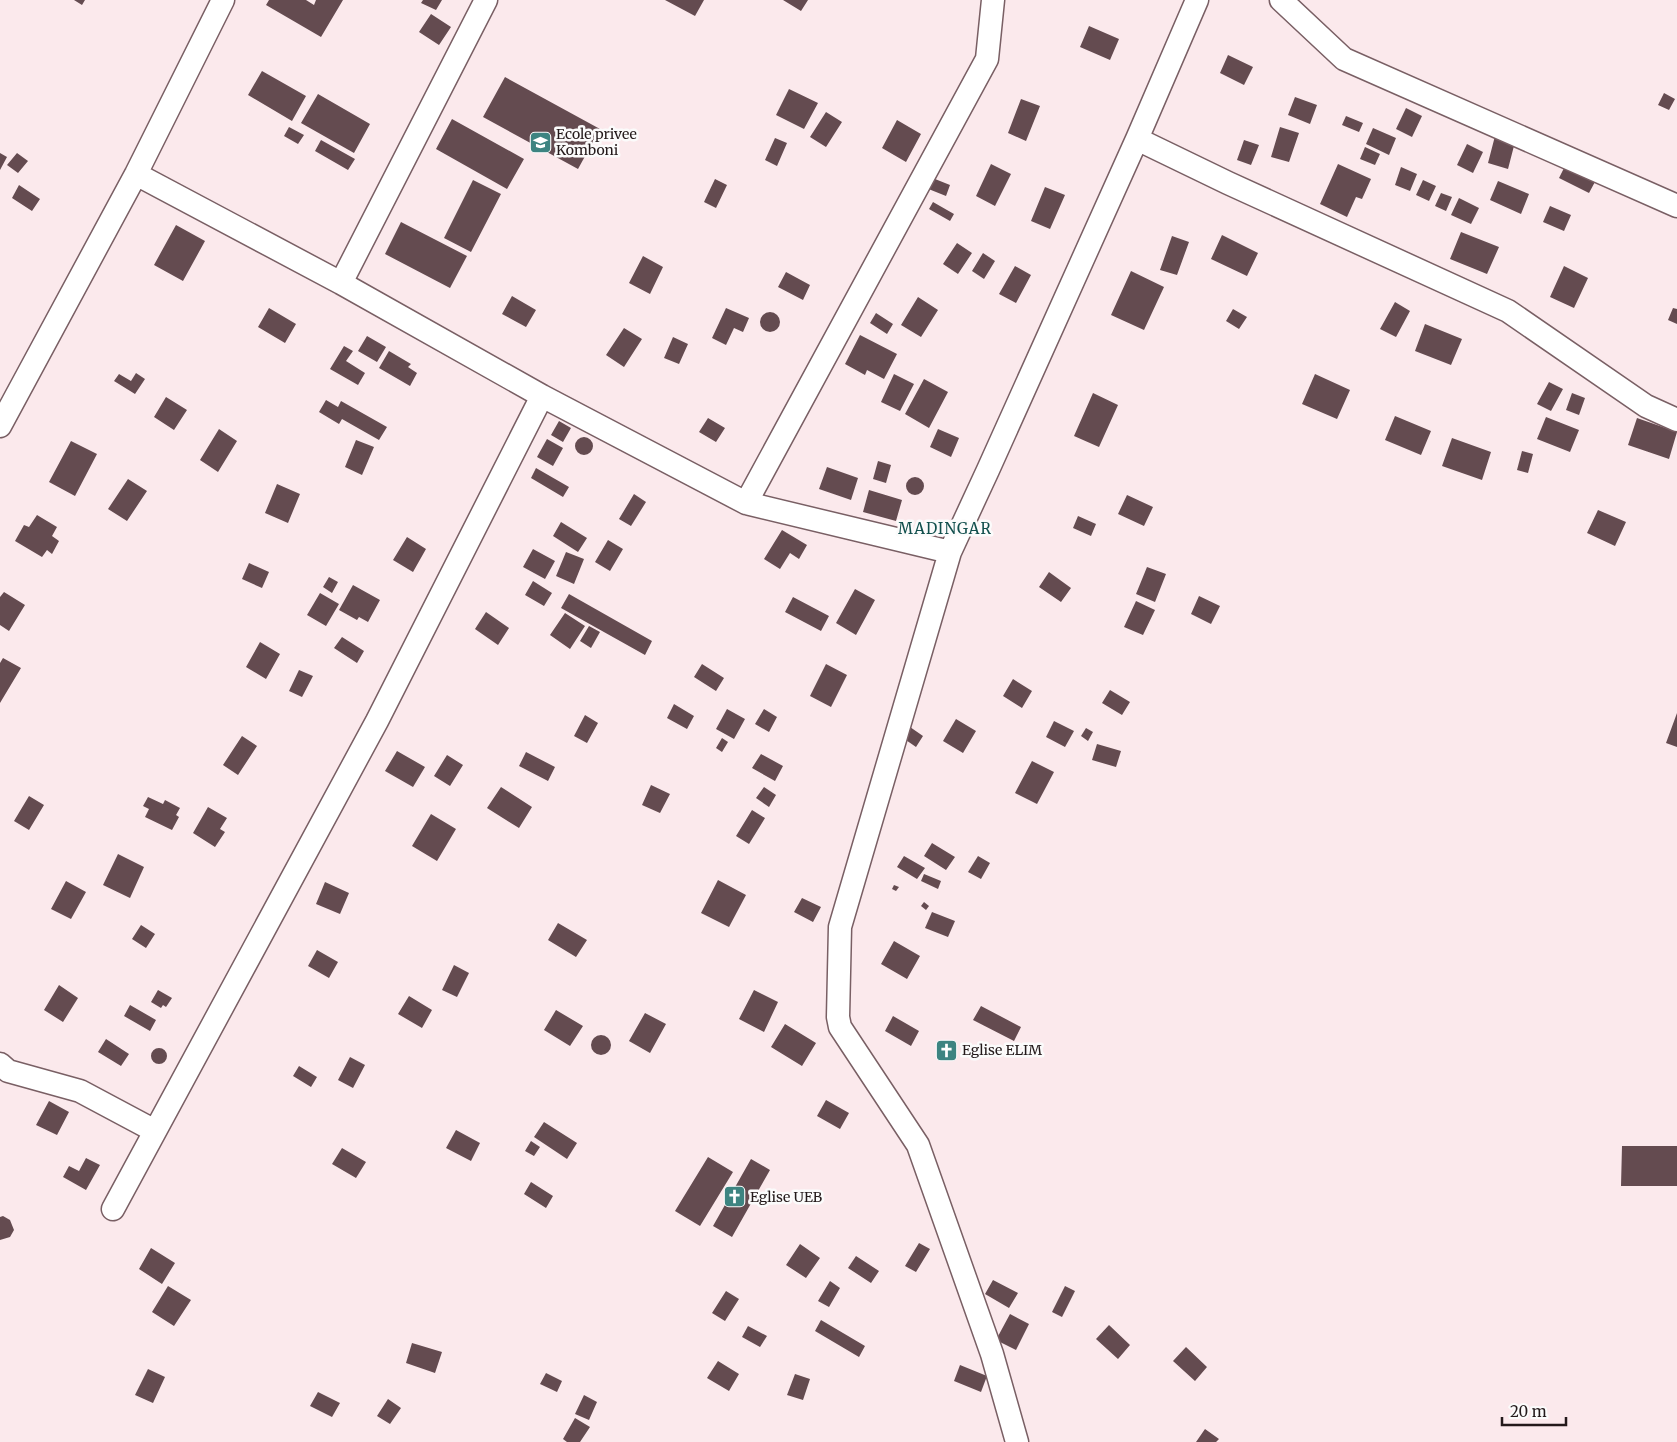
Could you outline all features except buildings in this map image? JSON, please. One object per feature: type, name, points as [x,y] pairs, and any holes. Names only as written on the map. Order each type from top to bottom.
[{"type":"street","points":[[0,426],[136,174],[223,0]]},
{"type":"street","points":[[341,283],[486,0]]},
{"type":"street","points":[[746,502],[988,59],[994,0]]},
{"type":"street","points":[[1017,1442],[992,1354],[918,1145],[840,1027],[838,1017],[840,928],[950,552],[1137,139],[1197,0]]},
{"type":"street","points":[[1281,0],[1344,59],[1677,206]]},
{"type":"street","points":[[1137,139],[1228,183],[1508,311],[1646,406],[1677,420]]},
{"type":"street","points":[[136,174],[341,283],[542,396],[746,502],[950,552]]},
{"type":"street","points":[[113,1209],[377,721],[542,396]]},
{"type":"street","points":[[0,1064],[8,1071],[80,1091],[155,1131]]},
{"type":"place","name":"Ecole privee Komboni","points":[[540,142]]},
{"type":"place","name":"Eglise ELIM","points":[[946,1050]]},
{"type":"place","name":"Eglise UEB","points":[[734,1197]]},
{"type":"district","name":"MADINGAR","points":[[945,528]]}]
